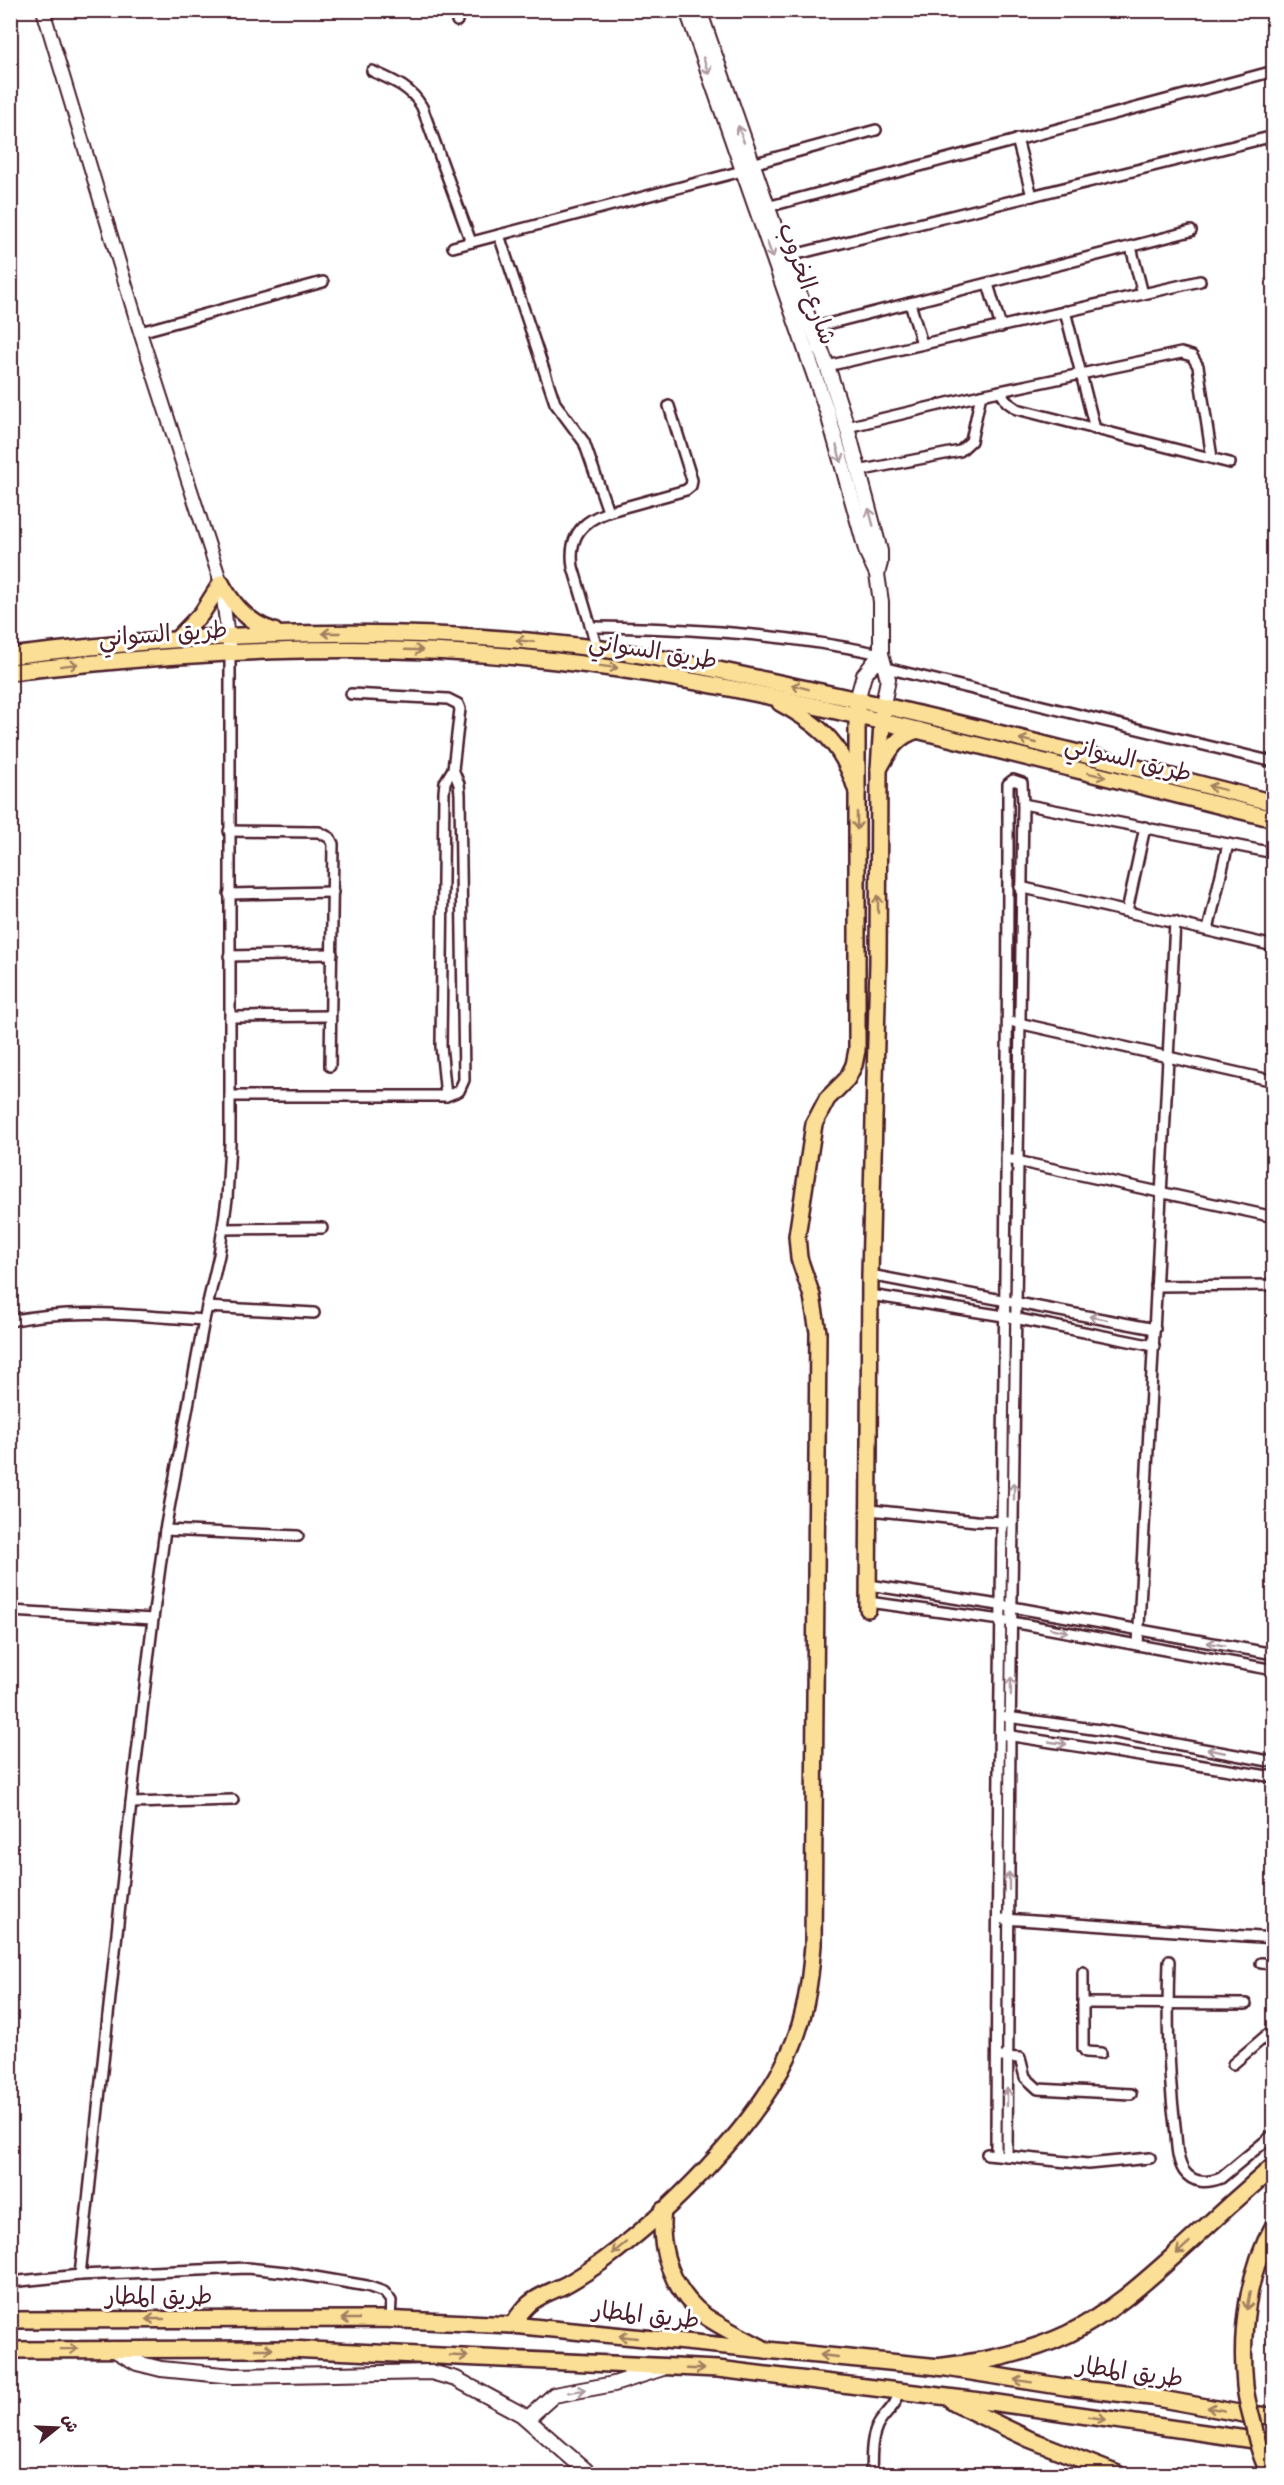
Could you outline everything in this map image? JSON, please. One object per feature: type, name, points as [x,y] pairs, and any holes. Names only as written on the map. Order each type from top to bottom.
[{"type":"highway","points":[[940,2367],[995,2358],[1041,2345],[1069,2333],[1125,2299],[1274,2166]]},
{"type":"main road","name":"شارع الخروب","points":[[687,10],[747,167],[834,412],[847,427],[880,551],[877,574]]},
{"type":"main road","name":"شارع الخروب","points":[[699,10],[747,167],[767,207],[827,366],[834,412],[867,553],[877,574],[882,615],[881,654],[888,685],[882,713]]},
{"type":"main road","points":[[178,638],[202,613],[220,583],[234,603],[251,620],[265,629],[282,634]]},
{"type":"main road","name":"طريق السواني","points":[[10,656],[178,638],[282,634],[421,635],[597,648],[717,669],[857,707],[1274,803]]},
{"type":"main road","points":[[564,662],[566,645]]},
{"type":"main road","name":"طريق السواني","points":[[10,672],[94,662],[230,653],[375,649],[494,654],[564,662],[661,675],[764,694],[857,707]]},
{"type":"main road","points":[[512,2325],[524,2308],[534,2299],[566,2284],[604,2260],[663,2210],[731,2139],[761,2103],[789,2054],[799,2028],[811,1973],[818,1332],[812,1296],[799,1258],[797,1236],[814,1124],[827,1099],[847,1078],[856,1058],[857,707],[864,675],[881,654]]},
{"type":"main road","points":[[764,694],[803,716],[834,742],[845,759],[857,792]]},
{"type":"main road","points":[[868,1606],[870,1275],[878,962],[879,769],[882,713]]},
{"type":"main road","name":"طريق السواني","points":[[882,713],[918,730],[1274,819]]},
{"type":"main road","points":[[879,769],[894,743],[909,732],[918,730]]},
{"type":"main road","points":[[857,960],[878,962]]},
{"type":"main road","points":[[663,2210],[662,2232],[665,2254],[674,2277],[687,2297],[706,2316],[766,2350]]},
{"type":"main road","points":[[1270,2475],[1247,2401],[1243,2361],[1250,2293],[1259,2259],[1274,2226]]},
{"type":"main road","name":"طريق المطار","points":[[10,2320],[390,2319],[512,2325],[940,2367],[1065,2387],[1151,2397],[1244,2414],[1274,2416]]},
{"type":"main road","points":[[113,2349],[137,2362],[161,2369],[233,2376],[440,2373],[456,2379],[528,2418],[590,2475]]},
{"type":"main road","name":"طريق المطار","points":[[10,2350],[289,2349],[750,2372],[997,2403],[1274,2443]]},
{"type":"main road","points":[[528,2418],[554,2395],[614,2384],[664,2367]]},
{"type":"main road","points":[[940,2397],[1029,2439],[1118,2475]]},
{"type":"street","points":[[43,10],[140,332],[220,583],[230,653],[229,1171],[223,1228],[165,1530],[153,1618],[80,2275]]},
{"type":"street","points":[[454,10],[457,21]]},
{"type":"street","points":[[372,70],[402,85],[423,107],[471,242]]},
{"type":"street","points":[[767,207],[1274,71]]},
{"type":"street","points":[[453,247],[876,130]]},
{"type":"street","points":[[785,257],[1274,136]]},
{"type":"street","points":[[1017,139],[1032,196]]},
{"type":"street","points":[[812,328],[1191,231]]},
{"type":"street","points":[[499,235],[555,403],[584,442],[608,511]]},
{"type":"street","points":[[1131,247],[1143,294]]},
{"type":"street","points":[[827,366],[1200,281]]},
{"type":"street","points":[[140,332],[323,282]]},
{"type":"street","points":[[988,284],[1001,327]]},
{"type":"street","points":[[910,303],[922,344]]},
{"type":"street","points":[[1065,311],[1095,429]]},
{"type":"street","points":[[847,427],[981,395],[1181,353],[1192,356],[1198,366],[1212,458]]},
{"type":"street","points":[[1000,391],[1007,402],[1017,409],[1230,463]]},
{"type":"street","points":[[858,471],[960,451],[971,441],[981,395]]},
{"type":"street","points":[[597,648],[573,567],[572,549],[578,532],[590,519],[608,511],[686,490],[692,486],[669,406]]},
{"type":"street","points":[[592,627],[685,628],[771,635],[881,654]]},
{"type":"street","points":[[886,668],[1274,762]]},
{"type":"street","points":[[351,694],[453,700],[460,709],[453,770],[446,782],[444,792],[441,1046],[446,1096]]},
{"type":"street","points":[[230,1096],[446,1096],[459,1091],[464,1080],[460,794],[459,784],[453,770]]},
{"type":"street","points":[[1006,1716],[1001,1620],[1007,1158],[1008,784],[1011,780],[1018,780],[1022,783],[1023,804],[1020,887],[1014,1522],[1012,1622],[996,1918],[996,2056],[991,2154],[1088,2164],[1150,2158]]},
{"type":"street","points":[[1023,804],[1274,853]]},
{"type":"street","points":[[1127,911],[1145,827]]},
{"type":"street","points":[[229,831],[319,832],[325,834],[333,844],[330,1066]]},
{"type":"street","points":[[1208,930],[1228,844]]},
{"type":"street","points":[[1020,887],[1274,946]]},
{"type":"street","points":[[229,894],[333,892]]},
{"type":"street","points":[[1138,1645],[1175,922]]},
{"type":"street","points":[[229,956],[332,954]]},
{"type":"street","points":[[230,1017],[330,1016]]},
{"type":"street","points":[[1008,1020],[1274,1081]]},
{"type":"street","points":[[1007,1158],[1274,1217]]},
{"type":"street","points":[[223,1228],[322,1228]]},
{"type":"street","points":[[870,1275],[1155,1329]]},
{"type":"street","points":[[1156,1286],[1274,1285]]},
{"type":"street","points":[[870,1295],[1016,1318],[1155,1346]]},
{"type":"street","points":[[207,1307],[314,1312]]},
{"type":"street","points":[[10,1320],[56,1312],[77,1312],[204,1320]]},
{"type":"street","points":[[870,1510],[1014,1522]]},
{"type":"street","points":[[165,1530],[298,1536]]},
{"type":"street","points":[[869,1585],[1002,1605],[1274,1654]]},
{"type":"street","points":[[868,1606],[1001,1620],[1274,1670]]},
{"type":"street","points":[[10,1611],[153,1618]]},
{"type":"street","points":[[1006,1716],[1111,1732],[1274,1762]]},
{"type":"street","points":[[1005,1735],[1274,1777]]},
{"type":"street","points":[[1005,1735],[1009,1919],[1007,2156]]},
{"type":"street","points":[[131,1803],[232,1800]]},
{"type":"street","points":[[996,1918],[1274,1938]]},
{"type":"street","points":[[1169,1961],[1167,2003],[1170,2086],[1178,2153],[1184,2172],[1202,2182],[1212,2182],[1221,2178],[1274,2134]]},
{"type":"street","points":[[1262,1963],[1274,1964]]},
{"type":"street","points":[[1083,1972],[1083,2048],[1086,2052],[1101,2053]]},
{"type":"street","points":[[1083,2002],[1245,2004]]},
{"type":"street","points":[[1233,2064],[1274,2029]]},
{"type":"street","points":[[996,2056],[1020,2058],[1025,2077],[1038,2089],[1131,2094]]},
{"type":"street","points":[[10,2282],[80,2275],[234,2268],[274,2270],[367,2286],[384,2292],[391,2301],[390,2319]]},
{"type":"street","points":[[871,2475],[874,2435],[883,2418],[898,2400],[899,2391]]}]
